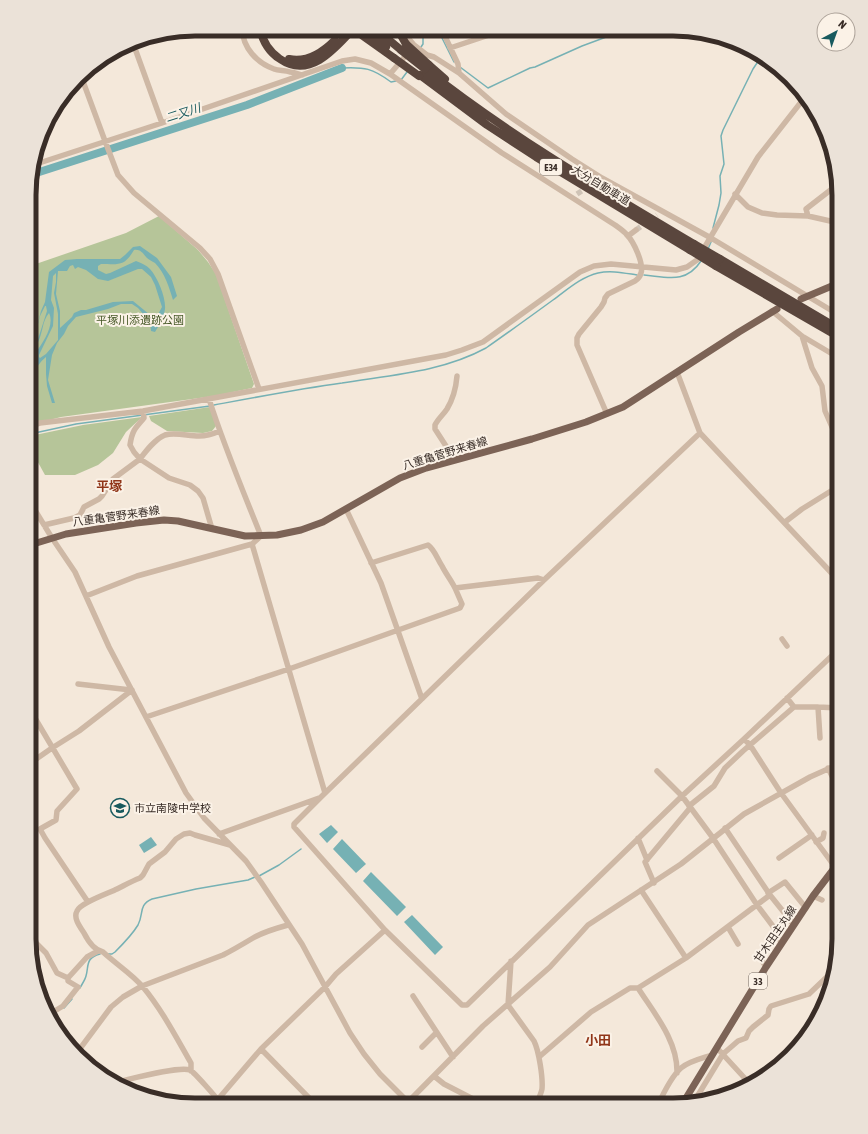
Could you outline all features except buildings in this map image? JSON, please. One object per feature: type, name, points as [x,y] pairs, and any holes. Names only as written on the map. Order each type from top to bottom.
[{"type":"highway","points":[[263,36],[266,45],[275,56],[284,62],[304,66],[322,59],[348,36]]},
{"type":"highway","points":[[266,36],[273,48],[280,54],[296,60],[307,58],[325,49],[339,36]]},
{"type":"highway","name":"大分自動車道","points":[[370,36],[399,52]]},
{"type":"highway","name":"大分自動車道","points":[[383,36],[423,73],[487,125],[536,157],[718,262],[832,325]]},
{"type":"highway","points":[[398,36],[399,52],[423,73]]},
{"type":"highway","name":"大分自動車道","points":[[423,73],[575,174],[692,247]]},
{"type":"highway","name":"大分自動車道","points":[[718,262],[832,333]]},
{"type":"main road","points":[[804,297],[832,287]]},
{"type":"main road","name":"八重亀菅野来春線","points":[[36,544],[66,534],[164,520],[244,536],[277,535],[301,530],[323,522],[400,478],[426,468],[532,439],[586,422],[623,407],[775,310]]},
{"type":"main road","name":"甘木田主丸線","points":[[686,1098],[781,943],[813,896],[832,871]]},
{"type":"street","points":[[243,36],[250,52],[260,63],[276,70],[302,75]]},
{"type":"street","points":[[408,36],[414,45],[427,55],[458,69],[506,114],[572,159],[599,180],[659,213],[711,238],[804,297],[832,311]]},
{"type":"street","points":[[445,36],[458,69]]},
{"type":"street","points":[[450,48],[486,36]]},
{"type":"street","points":[[390,74],[414,45]]},
{"type":"street","points":[[135,48],[162,123]]},
{"type":"street","points":[[39,162],[107,147],[162,123],[342,61],[354,59],[371,63],[402,82],[502,153],[575,196],[628,236],[636,249],[641,267],[641,274],[638,279],[608,294],[603,305],[577,338],[577,345],[607,414]]},
{"type":"street","points":[[83,83],[118,175],[134,193],[200,248],[210,259],[218,274],[259,389]]},
{"type":"street","points":[[36,425],[210,401],[259,389],[446,355],[483,342],[580,272],[594,266],[611,264],[676,270],[687,267],[697,260],[758,157],[801,102]]},
{"type":"street","points":[[808,216],[806,209],[832,189]]},
{"type":"street","points":[[736,194],[748,207],[762,213],[808,216],[832,221]]},
{"type":"street","points":[[628,236],[636,230]]},
{"type":"street","points":[[775,310],[802,336],[832,354]]},
{"type":"street","points":[[802,336],[812,368],[822,386],[825,411],[832,427]]},
{"type":"street","points":[[677,372],[700,433],[832,573]]},
{"type":"street","points":[[455,460],[435,429],[435,425],[447,409],[453,397],[457,376]]},
{"type":"street","points":[[86,596],[137,576],[252,544],[261,536],[242,490],[210,401]]},
{"type":"street","points":[[143,411],[144,418],[136,426],[132,433],[130,445],[134,452],[140,459],[169,478],[190,485],[198,491],[203,498],[212,529]]},
{"type":"street","points":[[44,524],[74,518],[80,515],[84,507],[102,496],[113,479],[140,459],[157,440],[164,435],[178,434],[200,436],[210,435],[220,431]]},
{"type":"street","points":[[700,433],[544,580],[323,795],[294,824],[294,827],[385,930],[462,1005],[467,1005],[638,838],[744,740],[832,656]]},
{"type":"street","points":[[785,522],[802,509],[832,490]]},
{"type":"street","points":[[346,509],[381,583],[422,699]]},
{"type":"street","points":[[36,511],[75,572],[109,647],[186,794],[204,818],[231,845],[257,877],[302,944],[350,1033],[380,1074],[402,1098]]},
{"type":"street","points":[[252,544],[289,669],[323,795]]},
{"type":"street","points":[[146,718],[460,608],[462,604],[450,578],[428,545],[371,563]]},
{"type":"street","points":[[455,588],[538,578],[544,580]]},
{"type":"street","points":[[782,639],[788,646]]},
{"type":"street","points":[[78,684],[131,690]]},
{"type":"street","points":[[36,759],[80,731],[131,690]]},
{"type":"street","points":[[787,698],[794,707]]},
{"type":"street","points":[[818,706],[820,738]]},
{"type":"street","points":[[654,883],[645,862],[690,807],[714,786],[725,768],[794,707],[818,706],[832,707]]},
{"type":"street","points":[[36,720],[77,789],[56,811],[56,820],[40,829],[44,838],[88,902]]},
{"type":"street","points":[[761,723],[768,730]]},
{"type":"street","points":[[744,740],[750,745],[781,793],[816,842],[832,860]]},
{"type":"street","points":[[738,745],[743,751]]},
{"type":"street","points":[[414,1098],[483,1026],[550,967],[588,925],[681,864],[744,814],[810,777],[832,767]]},
{"type":"street","points":[[828,768],[832,774]]},
{"type":"street","points":[[656,771],[682,796],[713,838],[757,905],[775,929],[781,943]]},
{"type":"street","points":[[220,834],[323,795]]},
{"type":"street","points":[[725,828],[769,894],[794,925]]},
{"type":"street","points":[[191,1071],[191,1063],[169,1024],[142,986],[103,952],[98,951],[88,940],[77,923],[76,911],[88,902],[140,878],[149,864],[165,852],[176,839],[184,834],[190,833],[231,845]]},
{"type":"street","points":[[816,842],[823,838],[824,833]]},
{"type":"street","points":[[779,858],[812,835]]},
{"type":"street","points":[[638,838],[647,860]]},
{"type":"street","points":[[539,1057],[591,1012],[630,988],[638,988],[686,958],[785,882],[806,908]]},
{"type":"street","points":[[641,890],[686,958]]},
{"type":"street","points":[[813,896],[822,900]]},
{"type":"street","points":[[80,1048],[116,1002],[123,997],[142,986],[223,956],[253,938],[288,924]]},
{"type":"street","points":[[728,927],[738,944]]},
{"type":"street","points":[[221,1098],[261,1049],[325,987],[336,974],[385,930]]},
{"type":"street","points":[[36,943],[46,953],[58,973],[68,978],[68,981],[78,987],[63,1006],[54,1012]]},
{"type":"street","points":[[68,978],[87,957],[98,951]]},
{"type":"street","points":[[758,954],[766,967]]},
{"type":"street","points":[[511,961],[508,1005],[534,1041],[539,1057],[542,1086],[539,1098]]},
{"type":"street","points":[[697,1096],[723,1054],[738,1041],[746,1038],[749,1031],[768,1015],[771,1006],[809,994],[828,976]]},
{"type":"street","points":[[638,988],[669,1038],[677,1064],[677,1073]]},
{"type":"street","points":[[413,996],[453,1057]]},
{"type":"street","points":[[422,1047],[436,1033]]},
{"type":"street","points":[[717,1048],[747,1080]]},
{"type":"street","points":[[261,1049],[309,1098]]},
{"type":"street","points":[[661,1098],[682,1068],[687,1064],[712,1055]]},
{"type":"street","points":[[122,1081],[181,1069],[191,1071],[215,1098]]},
{"type":"street","points":[[434,1076],[444,1084],[473,1098]]},
{"type":"green space","name":"平塚川添遺跡公園","points":[[159,216],[198,250],[216,274],[254,384],[252,388],[214,396],[61,417],[36,423],[36,264],[126,233]]},
{"type":"green space","points":[[210,407],[216,426],[212,431],[203,433],[167,431],[151,421],[149,416]]},
{"type":"green space","points":[[142,417],[126,432],[113,453],[98,465],[75,475],[45,475],[36,459],[36,435],[83,425]]},
{"type":"water","points":[[140,246],[157,258],[171,277],[177,296],[173,300],[161,271],[155,263],[148,259],[140,251],[134,250],[124,262],[101,264],[98,266],[98,270],[106,274],[136,261],[150,269],[161,288],[165,304],[164,315],[155,332],[151,331],[150,322],[138,308],[132,304],[121,304],[76,317],[57,343],[52,355],[48,380],[55,403],[52,403],[47,386],[46,357],[38,365],[36,370],[36,352],[45,339],[50,323],[49,313],[36,345],[47,311],[45,306],[40,316],[36,331],[41,311],[45,302],[49,272],[65,260],[120,259],[133,247]],"holes":[[[73,265],[75,269],[78,267],[86,270],[98,279],[108,281],[138,269],[142,269],[151,277],[162,307],[155,319],[133,301],[113,302],[74,313],[72,317],[60,328],[60,311],[56,294],[58,271],[67,271],[70,266]],[[56,273],[54,293],[58,314],[58,340],[46,354],[40,358],[39,355],[53,326],[54,308],[51,300],[53,276]]]},
{"type":"water","points":[[331,825],[338,832],[327,843],[319,834]]},
{"type":"water","points":[[151,837],[157,845],[144,853],[139,845]]},
{"type":"water","points":[[342,839],[366,864],[356,873],[333,849]]},
{"type":"water","points":[[371,872],[406,907],[397,916],[363,881]]},
{"type":"water","points":[[412,915],[443,947],[435,955],[404,922]]},
{"type":"waterway","points":[[421,47],[423,44],[423,36]]},
{"type":"waterway","points":[[441,36],[454,62]]},
{"type":"waterway","points":[[460,67],[488,88],[530,68],[609,36]]},
{"type":"waterway","points":[[713,228],[719,205],[721,193],[720,176],[724,164],[721,136],[758,61]]},
{"type":"waterway","points":[[342,68],[368,69],[391,82],[396,81]]},
{"type":"waterway","name":"二又川","points":[[37,173],[247,105],[342,68]]},
{"type":"waterway","points":[[401,80],[407,72]]},
{"type":"waterway","points":[[708,249],[711,242]]},
{"type":"waterway","points":[[644,275],[668,278],[682,276],[689,273],[701,261]]},
{"type":"waterway","points":[[214,405],[294,390],[434,368],[469,356],[486,348],[574,284],[592,275],[608,272],[637,275]]},
{"type":"waterway","points":[[36,433],[76,424],[210,406]]},
{"type":"waterway","points":[[259,876],[279,865],[301,849]]},
{"type":"waterway","points":[[108,954],[115,952],[130,936],[138,925],[143,907],[148,901],[196,889],[248,880],[255,877]]},
{"type":"waterway","points":[[80,988],[86,978],[88,963],[92,958],[100,954]]},
{"type":"waterway","points":[[64,1008],[72,999]]},
{"type":"tunnel","points":[[577,194],[597,181]]},
{"type":"tunnel","points":[[636,230],[657,215]]},
{"type":"place","name":"市立南陵中学校","points":[[120,808]]},
{"type":"district","name":"平塚","points":[[109,486]]},
{"type":"district","name":"小田","points":[[598,1040]]}]
